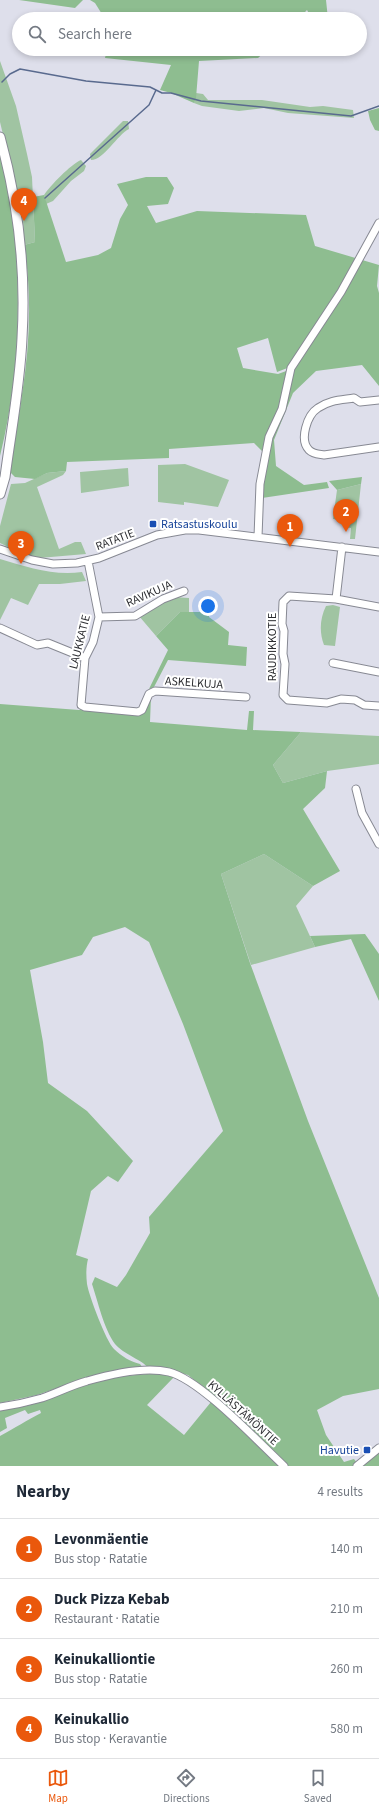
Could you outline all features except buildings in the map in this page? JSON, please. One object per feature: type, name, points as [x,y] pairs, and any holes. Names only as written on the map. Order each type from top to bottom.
[{"type":"main road","points":[[0,137],[17,218],[22,298],[21,361],[5,477],[0,494]]},
{"type":"main road","points":[[0,479],[7,459]]},
{"type":"street","points":[[258,537],[260,484],[269,437],[282,409],[291,368],[341,292],[379,223]]},
{"type":"street","points":[[379,400],[360,402],[354,398],[327,402],[316,409],[306,429],[305,438],[308,449],[315,454],[324,455],[379,448]]},
{"type":"street","name":"RATATIE","points":[[1,549],[32,560],[53,564],[88,561],[157,535],[172,532],[199,530],[379,552]]},
{"type":"street","points":[[342,548],[336,599],[379,607]]},
{"type":"street","name":"LAUKKATIE","points":[[81,705],[85,658],[93,642],[99,617],[88,561]]},
{"type":"street","name":"RAVIKUJA","points":[[99,617],[135,616],[163,599],[184,591]]},
{"type":"street","name":"RAUDIKKOTIE","points":[[336,599],[289,596],[286,598],[284,602],[282,624],[284,631],[283,654],[285,664],[284,698],[288,700],[327,703],[341,699],[355,700],[364,705],[379,706]]},
{"type":"street","points":[[0,628],[37,645],[48,643],[85,658]]},
{"type":"street","points":[[333,663],[379,672]]},
{"type":"street","name":"ASKELKUJA","points":[[81,705],[85,707],[138,712],[142,710],[149,694],[155,691],[246,697]]},
{"type":"street","points":[[356,789],[362,813],[379,844]]},
{"type":"street","name":"KYLLÄSTÄMÖNTIE","points":[[0,1407],[40,1398],[86,1381],[116,1374],[148,1370],[171,1372],[199,1389],[228,1412],[284,1466]]},
{"type":"street","points":[[357,1466],[379,1448]]},
{"type":"green space","points":[[19,0],[83,0],[75,8]]},
{"type":"green space","points":[[90,0],[326,0],[327,12],[308,12],[307,10],[305,12],[101,12],[95,3]]},
{"type":"green space","points":[[105,56],[260,56],[258,58],[199,61],[196,98],[194,103],[160,90],[171,65],[105,58]]},
{"type":"green space","points":[[0,61],[16,106],[32,177],[35,242],[24,245],[23,218],[0,122]]},
{"type":"green space","points":[[196,93],[203,94],[208,100],[262,100],[310,107],[323,106],[353,110],[354,118],[288,113],[264,108],[239,111],[202,106],[194,103]]},
{"type":"green space","points":[[379,108],[379,131],[375,130],[370,120],[368,111]]},
{"type":"green space","points":[[123,121],[128,121],[129,129],[120,136],[106,152],[96,159],[91,160],[90,154]]},
{"type":"green space","points":[[0,150],[12,209],[18,302],[12,395],[0,456]]},
{"type":"green space","points":[[81,160],[86,166],[84,171],[71,181],[53,201],[46,204],[44,195],[47,191],[66,171]]},
{"type":"green space","points":[[146,177],[167,177],[174,188],[168,204],[147,206],[156,223],[197,211],[306,215],[315,246],[379,265],[377,286],[379,293],[379,386],[362,365],[316,371],[293,393],[274,440],[276,466],[304,485],[327,482],[329,488],[262,498],[261,484],[270,438],[264,453],[254,443],[169,449],[169,458],[67,462],[66,471],[47,473],[35,479],[15,477],[10,472],[27,357],[29,300],[27,263],[24,245],[35,242],[33,197],[44,195],[66,262],[98,255],[111,248],[120,219],[128,205],[117,184]],"holes":[[[268,338],[277,372],[290,367],[283,409],[271,435],[281,409],[289,370],[278,374],[243,368],[237,348]]]},
{"type":"green space","points":[[185,464],[229,480],[218,507],[184,502],[184,505],[158,502],[158,465]]},
{"type":"green space","points":[[128,468],[129,486],[81,493],[80,472]]},
{"type":"green space","points":[[66,471],[63,475],[37,487],[59,549],[75,542],[81,542],[86,554],[39,558],[16,551],[0,543],[0,526],[11,484],[25,483],[47,473]]},
{"type":"green space","points":[[362,477],[361,484],[337,490],[329,481]]},
{"type":"green space","points":[[361,484],[355,539],[350,539],[351,528],[344,527],[341,520],[333,519],[337,490]]},
{"type":"green space","points":[[0,559],[50,572],[82,572],[86,581],[60,584],[39,584],[28,605],[11,598],[0,620]]},
{"type":"green space","points":[[174,597],[189,598],[189,612],[180,612],[156,636],[139,616]]},
{"type":"green space","points":[[333,605],[340,607],[335,646],[324,645],[321,630],[322,615],[326,606]]},
{"type":"green space","points":[[180,612],[209,612],[209,617],[229,632],[228,645],[247,647],[246,666],[168,660],[154,687],[149,689],[168,650],[156,636]]},
{"type":"green space","points":[[151,696],[150,722],[247,730],[249,711],[254,711],[253,730],[301,732],[273,765],[283,783],[327,771],[325,788],[303,809],[340,871],[313,886],[264,854],[221,874],[250,963],[308,1121],[379,1298],[379,1389],[343,1396],[317,1410],[326,1435],[344,1462],[354,1459],[357,1463],[353,1466],[288,1466],[238,1415],[188,1375],[159,1367],[147,1367],[142,1362],[119,1348],[111,1338],[108,1331],[92,1284],[95,1277],[117,1287],[126,1275],[150,1233],[149,1217],[223,1131],[183,1024],[149,942],[125,927],[93,937],[82,955],[30,970],[43,1042],[48,1083],[87,1111],[133,1161],[118,1182],[108,1176],[91,1191],[76,1255],[88,1259],[86,1274],[88,1290],[98,1318],[111,1344],[120,1354],[140,1364],[143,1368],[86,1378],[37,1395],[0,1403],[0,704],[79,710],[85,707],[141,713]]},
{"type":"green space","points":[[301,732],[379,736],[379,764],[327,771],[283,783],[273,765]]},
{"type":"green space","points":[[264,854],[313,886],[296,906],[315,947],[251,965],[221,874]]},
{"type":"green space","points":[[365,934],[379,954],[379,1001],[351,939],[315,947],[310,936]]},
{"type":"green space","points":[[157,1373],[174,1377],[147,1405],[184,1435],[211,1402],[280,1466],[0,1466],[0,1436],[41,1413],[40,1410],[28,1414],[25,1410],[5,1418],[7,1428],[0,1432],[0,1410],[115,1377]]},
{"type":"green space","points":[[379,1451],[379,1466],[361,1466]]},
{"type":"waterway","points":[[2,82],[10,74],[20,69],[86,81],[150,87],[162,93],[171,93],[201,101],[351,116],[379,106]]},
{"type":"waterway","points":[[45,198],[149,105],[156,90]]},
{"type":"place","name":"Keinukallio","points":[[24,221]]},
{"type":"place","name":"Ratsastuskoulu","points":[[153,524]]},
{"type":"place","name":"Duck Pizza Kebab","points":[[346,532]]},
{"type":"place","name":"Levonmäentie","points":[[290,547]]},
{"type":"place","name":"Keinukalliontie","points":[[21,564]]},
{"type":"place","name":"Havutie","points":[[367,1450]]}]
